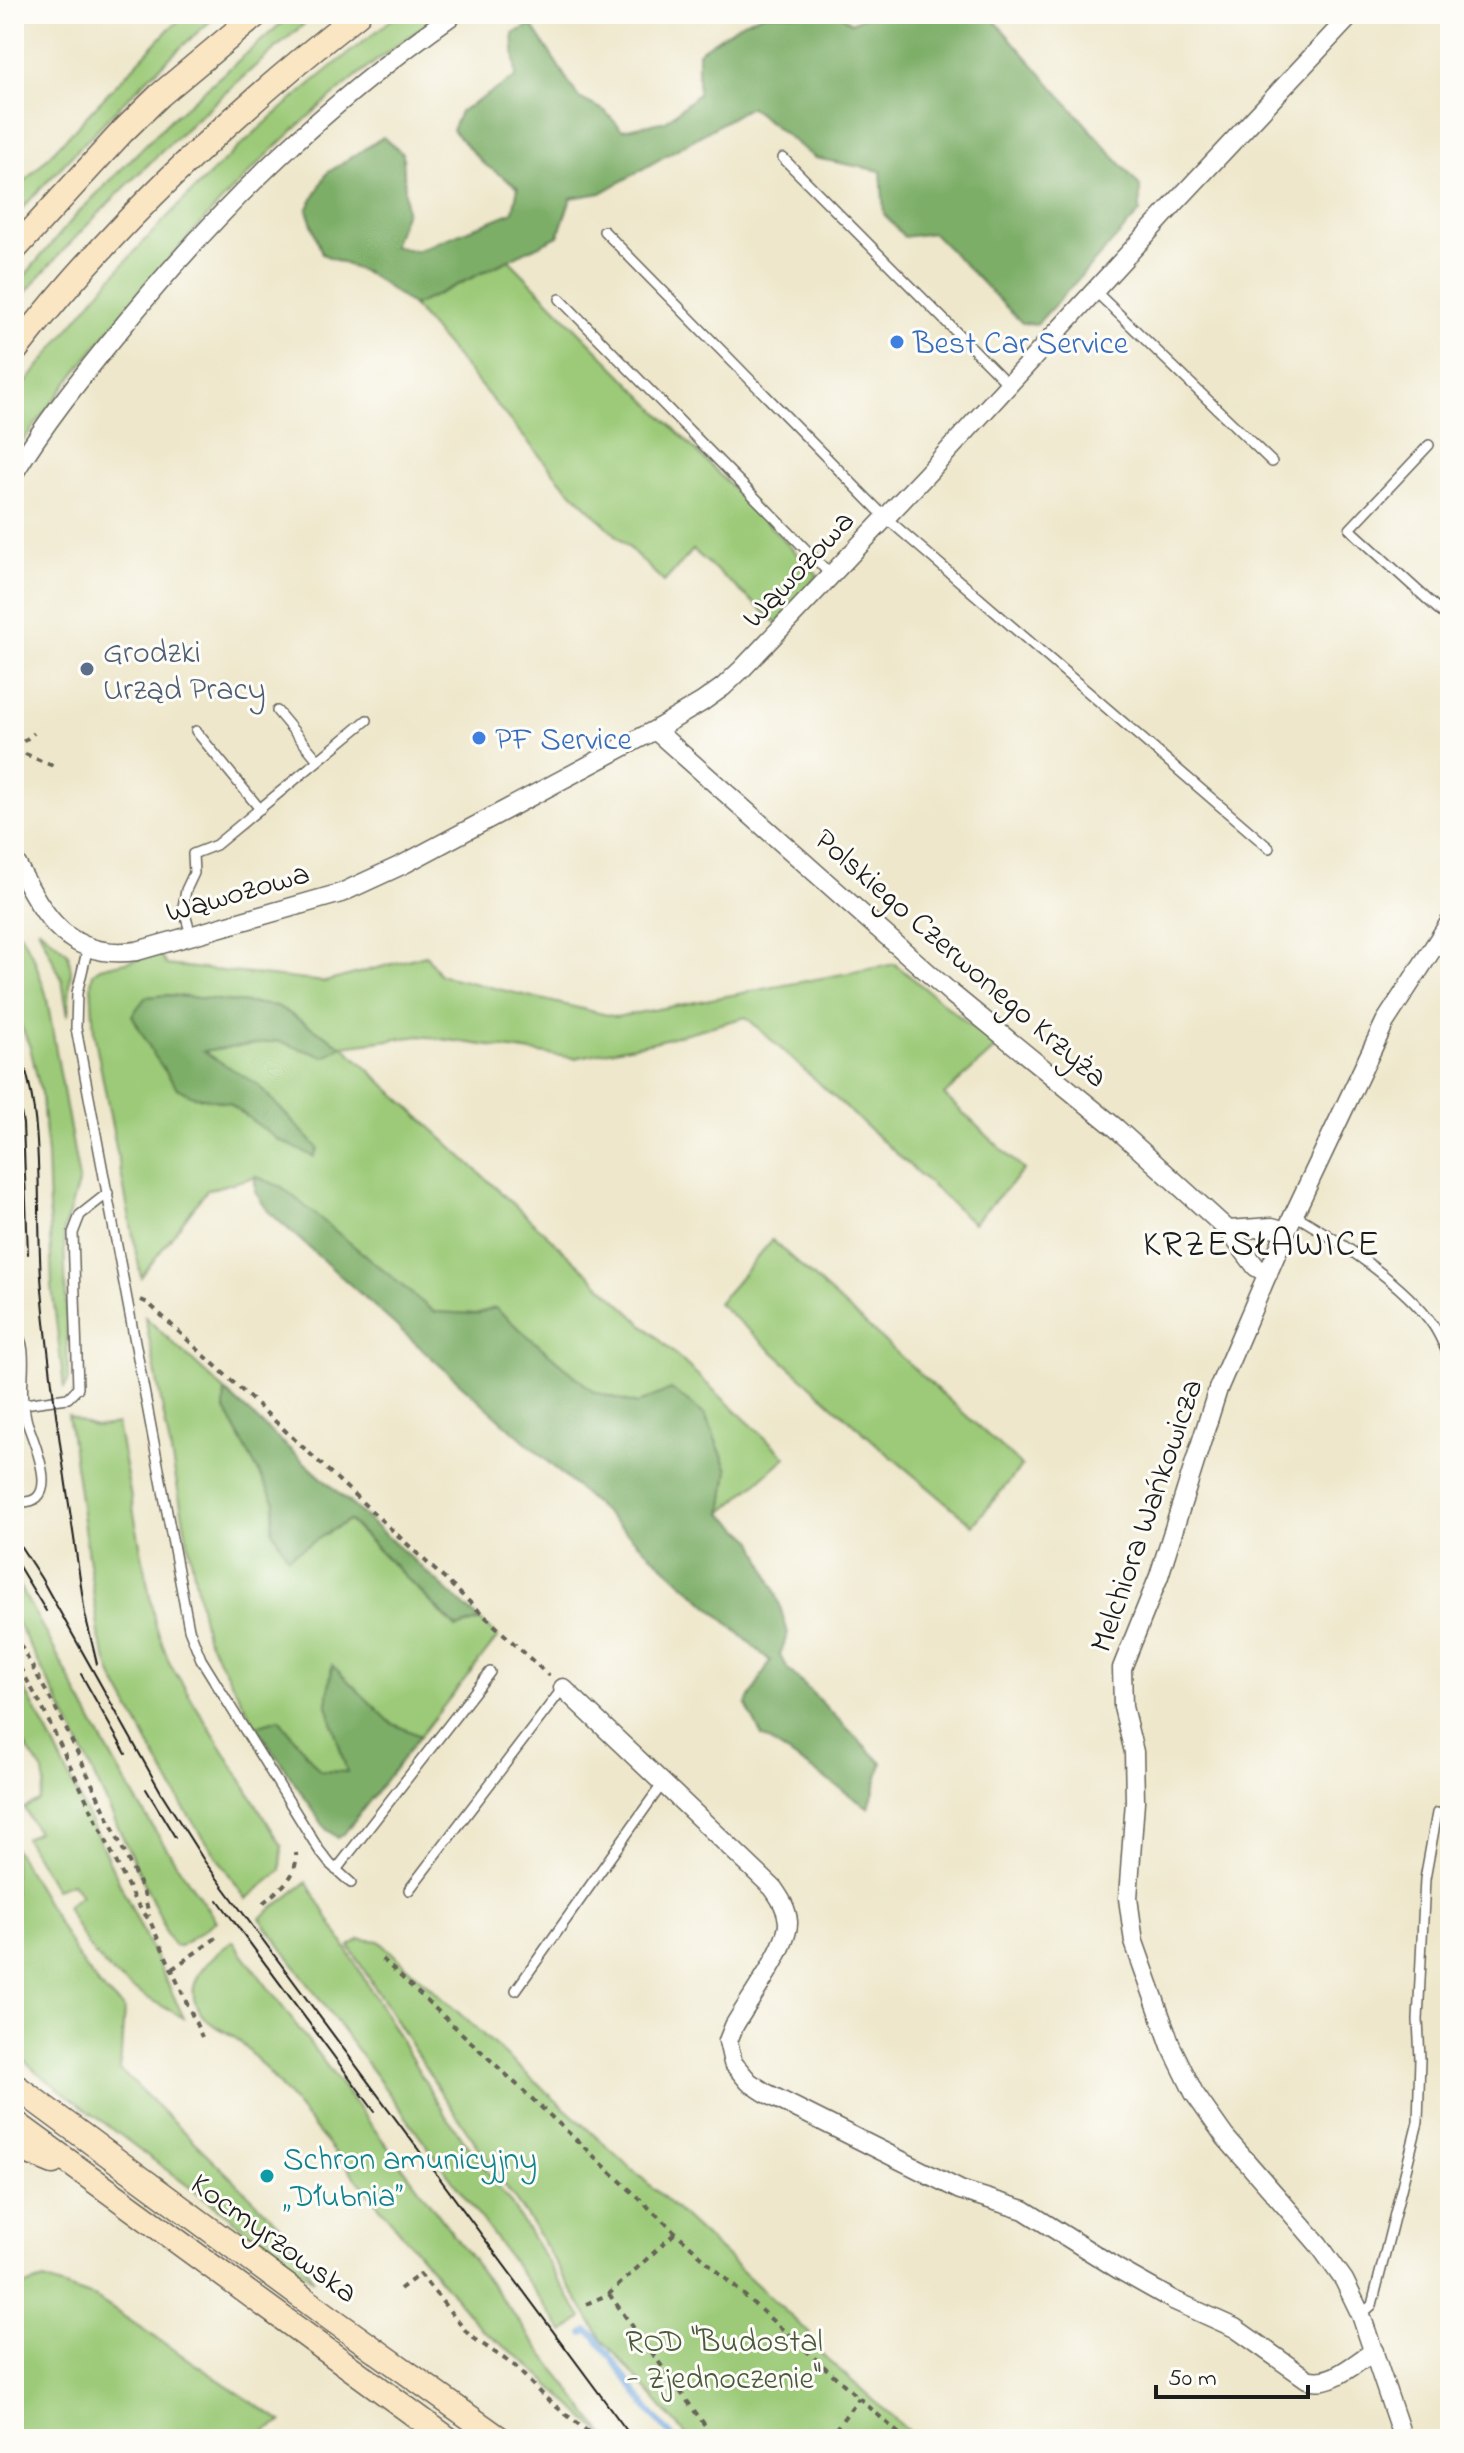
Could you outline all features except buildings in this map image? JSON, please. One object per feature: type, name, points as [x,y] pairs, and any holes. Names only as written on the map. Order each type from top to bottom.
[{"type":"main road","points":[[14,250],[160,95],[257,14]]},
{"type":"main road","points":[[14,352],[98,251],[171,175],[265,89],[358,14]]},
{"type":"main road","name":"Kocmyrzowska","points":[[18,2087],[326,2315],[500,2439]]},
{"type":"main road","name":"Kocmyrzowska","points":[[14,2122],[448,2439]]},
{"type":"main road","points":[[14,2146],[89,2176]]},
{"type":"street","points":[[14,473],[63,401],[143,302],[235,198],[363,81],[454,14]]},
{"type":"street","name":"Wąwozowa","points":[[88,947],[108,952],[137,951],[341,893],[404,864],[655,730],[723,687],[831,575],[1352,14]]},
{"type":"street","name":"Polskiego Czerwonego Krzyża","points":[[655,730],[952,994],[1116,1128],[1228,1230],[1256,1267],[1268,1274]]},
{"type":"street","points":[[14,859],[48,919],[88,947]]},
{"type":"street","name":"Melchiora Wańkowicza","points":[[1403,2439],[1361,2315],[1344,2280],[1319,2245],[1225,2137],[1194,2093],[1171,2046],[1134,1942],[1128,1898],[1135,1801],[1134,1752],[1123,1707],[1122,1668],[1159,1576],[1218,1389],[1290,1223],[1385,1022],[1450,922]]},
{"type":"street","points":[[1228,1230],[1290,1223]]},
{"type":"street","points":[[563,1688],[773,1888],[786,1910],[788,1925],[785,1940],[728,2041],[733,2063],[749,2082],[826,2125],[960,2190],[1024,2210],[1173,2300],[1235,2328],[1307,2379],[1318,2382],[1334,2377],[1374,2351]]},
{"type":"lane","points":[[783,158],[1008,384]]},
{"type":"lane","points":[[604,231],[885,517],[1269,848]]},
{"type":"lane","points":[[1095,291],[1272,462]]},
{"type":"lane","points":[[560,299],[831,575]]},
{"type":"lane","points":[[1429,445],[1350,529],[1446,617],[1450,606]]},
{"type":"lane","points":[[277,711],[318,760]]},
{"type":"lane","points":[[191,935],[183,907],[194,873],[193,854],[216,845],[367,720]]},
{"type":"lane","points":[[196,731],[260,809]]},
{"type":"lane","points":[[88,947],[77,993],[76,1028],[191,1637],[201,1659],[324,1858],[351,1883]]},
{"type":"lane","points":[[24,1404],[68,1398],[78,1388],[73,1233],[80,1215],[108,1193]]},
{"type":"lane","points":[[1290,1223],[1339,1242],[1410,1300],[1433,1325],[1450,1359]]},
{"type":"lane","points":[[14,1329],[21,1338],[21,1388],[26,1421],[44,1479],[39,1494],[33,1499],[14,1501]]},
{"type":"lane","points":[[336,1870],[490,1672]]},
{"type":"lane","points":[[409,1890],[563,1688]]},
{"type":"lane","points":[[516,1990],[663,1783]]},
{"type":"lane","points":[[1361,2315],[1372,2305],[1418,2122],[1418,2020],[1425,1879],[1437,1813]]},
{"type":"path","points":[[34,733],[14,749],[56,770]]},
{"type":"path","points":[[14,930],[24,926]]},
{"type":"path","points":[[126,1293],[148,1303],[563,1688]]},
{"type":"path","points":[[14,1634],[67,1731],[145,1896],[150,1921]]},
{"type":"path","points":[[14,1657],[41,1705],[135,1901],[150,1921],[202,2037]]},
{"type":"path","points":[[263,1903],[291,1878],[296,1869],[296,1853]]},
{"type":"path","points":[[172,1969],[219,1936]]},
{"type":"path","points":[[382,1959],[905,2439]]},
{"type":"path","points":[[586,2304],[609,2294],[676,2232]]},
{"type":"path","points":[[400,2289],[420,2274],[469,2335],[515,2366],[543,2396],[597,2439]]},
{"type":"path","points":[[609,2294],[715,2439]]},
{"type":"path","points":[[828,2439],[859,2398]]},
{"type":"green space","points":[[188,14],[219,14],[139,87],[14,217],[14,193],[170,28]]},
{"type":"green space","points":[[292,14],[316,14],[141,171],[14,307],[14,288],[77,214],[169,121]]},
{"type":"green space","points":[[399,14],[441,14],[364,70],[306,119],[218,205],[136,297],[14,456],[14,401],[91,301],[215,169],[305,89]]},
{"type":"green space","points":[[765,14],[840,14],[851,23],[869,14],[989,14],[1140,186],[1140,212],[1037,324],[1022,323],[933,233],[904,237],[884,214],[881,171],[815,158],[750,107],[601,193],[571,198],[558,236],[413,306],[371,275],[322,254],[307,210],[327,173],[383,137],[403,154],[406,211],[393,246],[416,251],[513,212],[518,187],[484,164],[452,130],[460,112],[516,77],[513,33],[532,25],[579,98],[605,111],[622,130],[666,121],[698,94],[698,52],[743,22]]},
{"type":"green space","points":[[509,260],[818,575],[777,623],[693,550],[664,582],[561,481],[413,306]]},
{"type":"green space","points":[[38,928],[68,953],[71,970],[68,1016],[62,980]]},
{"type":"green space","points":[[20,933],[34,958],[46,994],[79,1180],[64,1230],[68,1382],[64,1388],[52,1287],[42,1098],[30,1047],[14,1009],[14,936]]},
{"type":"green space","points":[[160,954],[166,965],[325,982],[426,955],[440,975],[616,1017],[895,964],[997,1047],[944,1095],[1024,1170],[973,1223],[746,1017],[654,1042],[575,1058],[420,1036],[343,1046],[786,1457],[722,1513],[728,1470],[705,1415],[637,1404],[594,1392],[495,1308],[476,1314],[434,1312],[255,1177],[207,1190],[141,1277],[94,1033],[91,984],[93,973],[100,968]],"holes":[[[168,995],[277,1006],[341,1045],[325,1057],[278,1041],[202,1051],[288,1119],[317,1148],[277,1139],[229,1103],[193,1096],[177,1088],[132,1015],[146,997]]]},
{"type":"green space","points":[[168,995],[277,1006],[342,1046],[325,1057],[278,1041],[203,1051],[258,1085],[318,1148],[314,1157],[277,1139],[229,1103],[193,1096],[177,1088],[132,1015],[146,997]]},
{"type":"green space","points":[[255,1176],[282,1187],[434,1312],[476,1314],[495,1308],[594,1392],[637,1404],[671,1389],[705,1415],[728,1470],[722,1513],[754,1541],[776,1593],[788,1633],[780,1655],[789,1670],[882,1763],[869,1808],[762,1736],[746,1705],[770,1661],[268,1211],[255,1192]]},
{"type":"green space","points":[[772,1240],[1022,1466],[973,1525],[718,1303]]},
{"type":"green space","points":[[145,1317],[225,1391],[224,1408],[275,1502],[272,1530],[289,1556],[348,1520],[456,1628],[480,1620],[498,1637],[420,1736],[391,1723],[332,1666],[327,1705],[347,1772],[320,1771],[280,1720],[256,1726],[206,1637]]},
{"type":"green space","points":[[225,1391],[480,1620],[457,1628],[349,1520],[288,1557],[272,1530],[275,1502],[224,1408]]},
{"type":"green space","points":[[68,1415],[92,1426],[117,1424],[155,1623],[169,1662],[282,1846],[281,1871],[246,1899],[183,1807],[113,1678],[100,1641]]},
{"type":"green space","points":[[14,1578],[129,1788],[216,1921],[180,1946],[174,1946],[166,1934],[65,1714],[14,1616]]},
{"type":"green space","points":[[332,1665],[391,1723],[420,1736],[338,1838],[326,1829],[256,1726],[279,1719],[320,1771],[347,1772],[327,1705]]},
{"type":"green space","points":[[14,1670],[49,1735],[184,2018],[134,1989],[101,1962],[66,1907],[81,1895],[72,1883],[55,1889],[25,1838],[37,1832],[24,1808],[39,1801],[45,1785],[43,1772],[14,1729]]},
{"type":"green space","points":[[14,1847],[79,1959],[99,1986],[124,2009],[120,2070],[283,2228],[313,2280],[38,2073],[14,2051]]},
{"type":"green space","points":[[307,1882],[443,2112],[510,2202],[582,2318],[564,2332],[260,1918]]},
{"type":"green space","name":"ROD \"Budostal - Zjednoczenie\"","points":[[360,1939],[379,1941],[642,2178],[810,2334],[806,2340],[915,2437],[690,2439],[601,2338],[530,2221],[443,2096],[349,1946]]},
{"type":"green space","points":[[233,1941],[607,2439],[527,2363],[482,2330],[269,2073],[239,2041],[203,2016],[193,1994],[195,1983],[215,1955]]},
{"type":"green space","points":[[44,2280],[96,2298],[282,2422],[252,2439],[14,2439],[14,2289]]},
{"type":"waterway","points":[[583,2333],[588,2331],[595,2336],[674,2439]]},
{"type":"tram line","points":[[14,1038],[32,1098],[38,1162],[42,1289],[50,1371],[85,1614],[97,1664]]},
{"type":"tram line","points":[[14,1074],[23,1124],[28,1254]]},
{"type":"tram line","points":[[14,1536],[41,1578],[162,1794],[205,1862],[633,2439]]},
{"type":"tram line","points":[[15,1560],[46,1611]]},
{"type":"tram line","points":[[81,1674],[126,1754]]},
{"type":"tram line","points":[[146,1789],[175,1837]]},
{"type":"tram line","points":[[218,1900],[375,2112]]},
{"type":"place","name":"Best Car Service","points":[[897,342]]},
{"type":"place","name":"Grodzki Urząd Pracy","points":[[87,669]]},
{"type":"place","name":"PF Service","points":[[479,738]]},
{"type":"place","name":"Schron amunicyjny „Dłubnia”","points":[[267,2176]]},
{"type":"district","name":"KRZESŁAWICE","points":[[1262,1242]]}]
